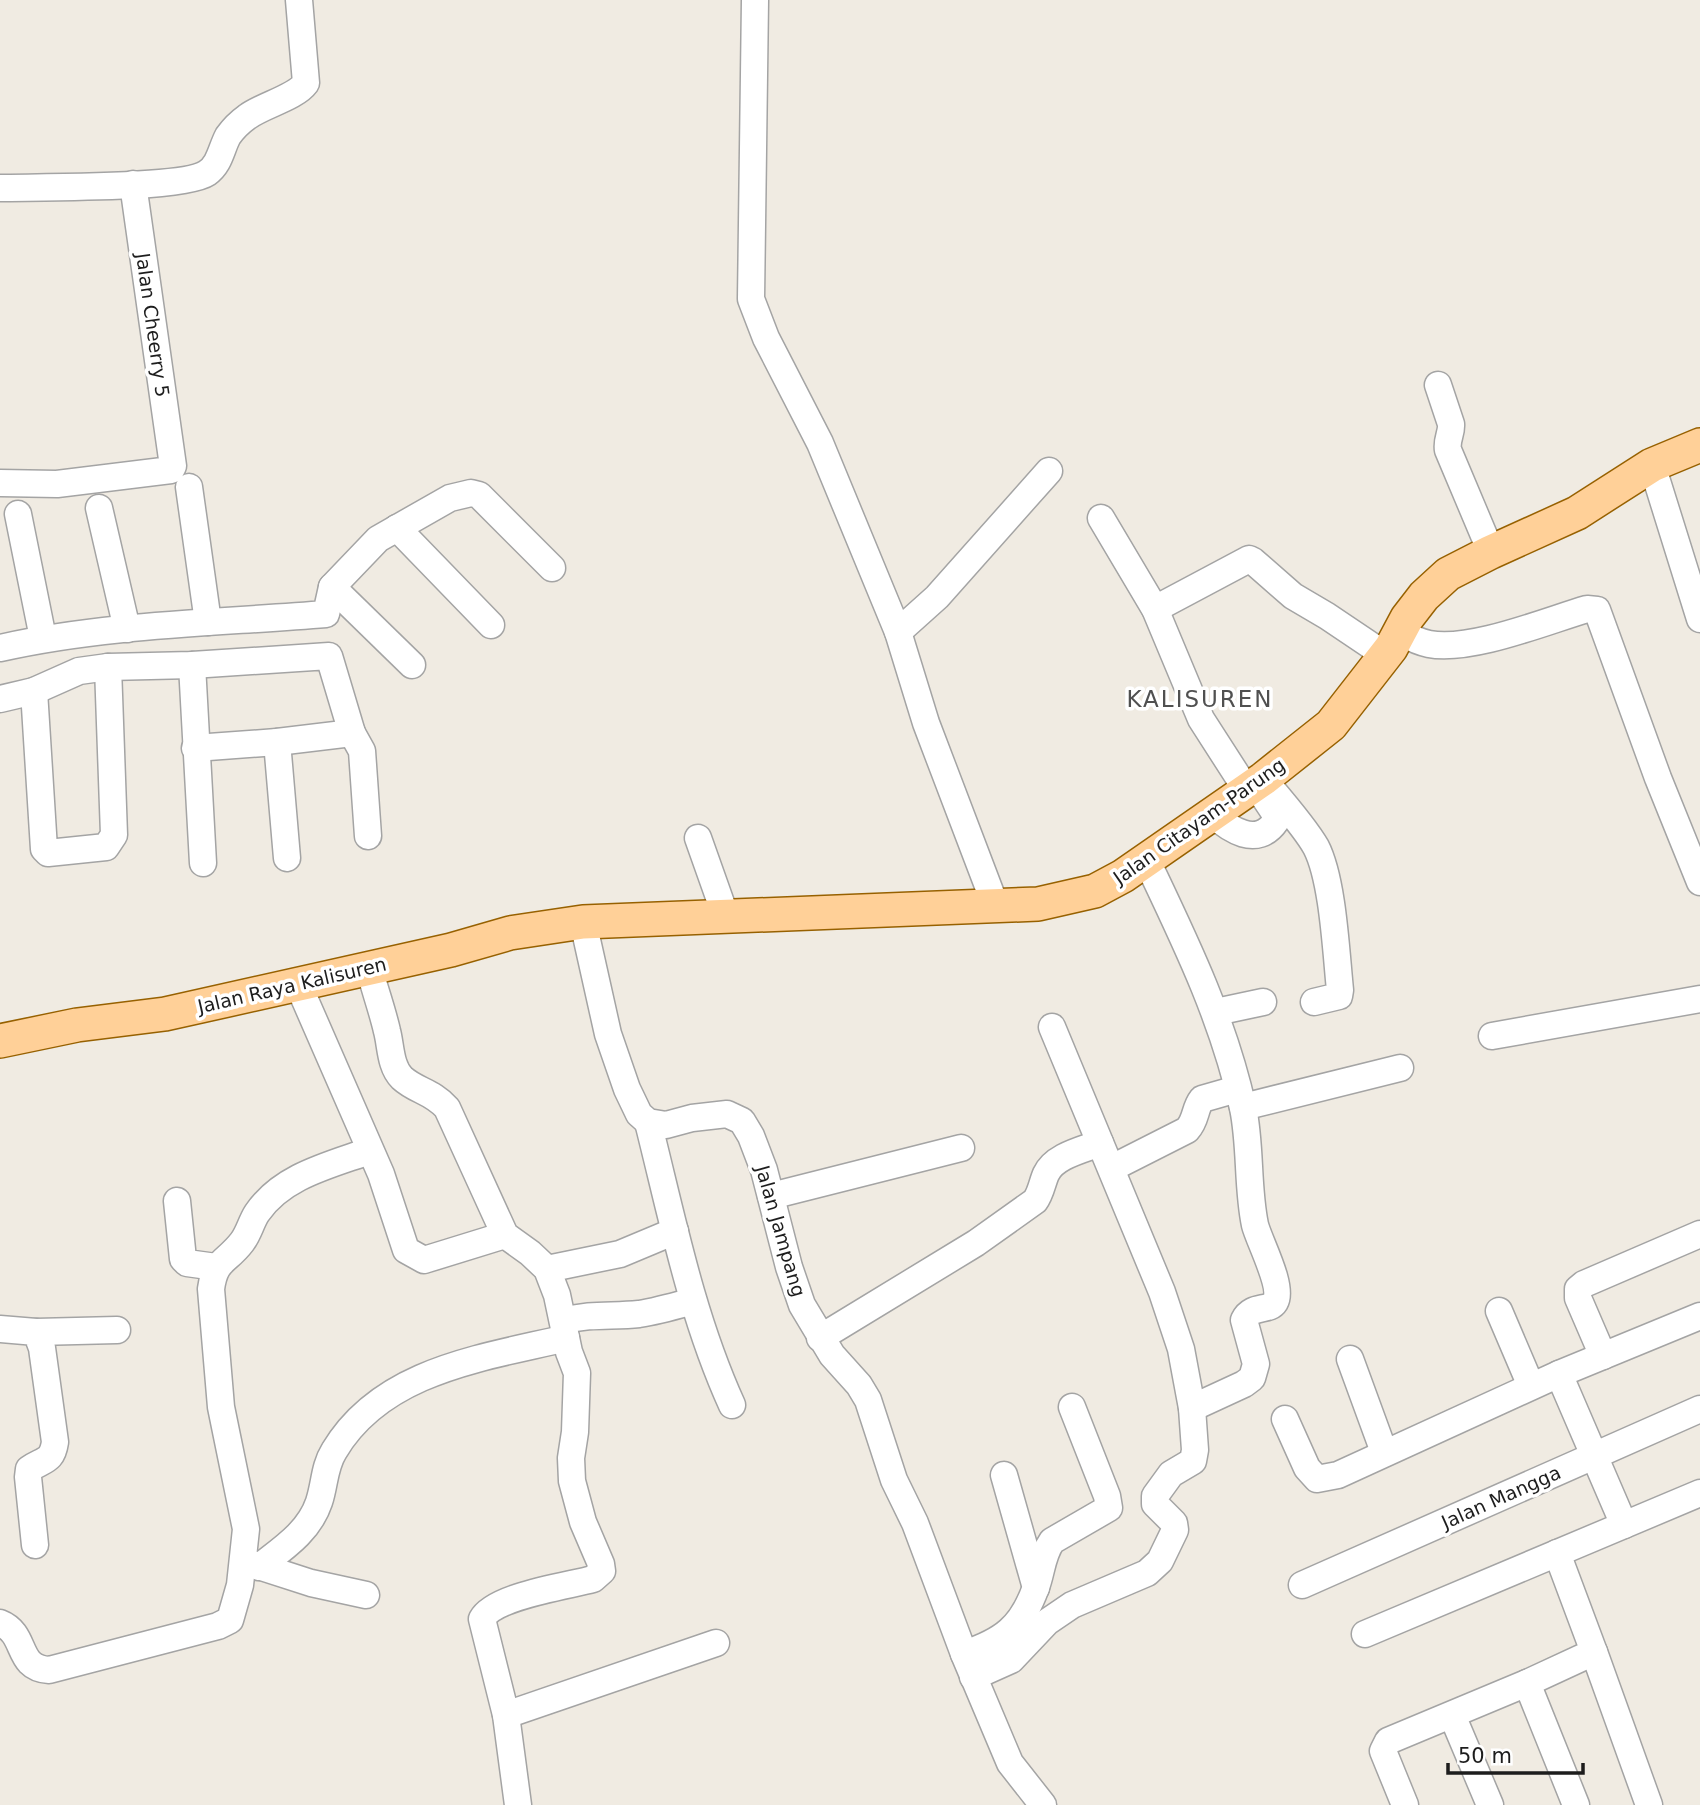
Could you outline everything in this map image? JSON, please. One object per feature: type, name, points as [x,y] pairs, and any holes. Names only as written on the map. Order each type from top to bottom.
[{"type":"main road","name":"Jalan Citayam-Parung","points":[[583,922],[920,907],[996,907],[1038,904],[1094,891],[1123,876],[1255,784],[1331,725],[1392,643],[1407,618],[1433,587],[1448,574],[1577,513],[1652,465],[1700,445]]},
{"type":"main road","name":"Jalan Raya Kalisuren","points":[[0,1041],[76,1025],[165,1014],[451,950],[510,933],[583,922]]},
{"type":"street","points":[[0,188],[133,184],[196,178],[209,172],[237,125],[261,107],[305,86],[307,73],[299,0]]},
{"type":"street","points":[[755,0],[751,299],[766,338],[820,443],[898,632],[926,723],[996,907]]},
{"type":"street","name":"Jalan Cheerry 5","points":[[133,184],[181,477],[208,622]]},
{"type":"street","points":[[1438,385],[1452,429],[1447,442],[1448,450],[1491,552]]},
{"type":"street","points":[[1652,465],[1700,619]]},
{"type":"street","points":[[0,483],[57,484],[171,470],[181,477]]},
{"type":"street","points":[[898,632],[937,597],[1049,471]]},
{"type":"street","points":[[369,836],[362,751],[352,733],[329,656],[326,614],[332,587],[378,539],[450,498],[475,493],[552,568]]},
{"type":"street","points":[[99,508],[127,629]]},
{"type":"street","points":[[18,514],[43,638]]},
{"type":"street","points":[[1101,518],[1155,609],[1201,719],[1255,784],[1274,812],[1276,821],[1272,827],[1247,835],[1233,831],[1211,813]]},
{"type":"street","points":[[397,528],[491,625]]},
{"type":"street","points":[[1155,609],[1249,559],[1293,596],[1327,616],[1392,643],[1414,639],[1431,645],[1471,642],[1507,634],[1587,609],[1597,610],[1658,778],[1700,882]]},
{"type":"street","points":[[332,587],[412,665]]},
{"type":"street","points":[[0,648],[43,638],[127,629],[326,614]]},
{"type":"street","points":[[0,699],[34,691],[79,671],[108,667],[192,665],[329,656]]},
{"type":"street","points":[[192,665],[203,863]]},
{"type":"street","points":[[34,691],[44,849],[48,853],[59,853],[106,847],[114,835],[108,667]]},
{"type":"street","points":[[195,748],[352,733]]},
{"type":"street","points":[[277,742],[287,858]]},
{"type":"street","points":[[1255,784],[1287,808],[1316,848],[1326,880],[1340,990],[1339,996],[1314,1002]]},
{"type":"street","points":[[698,838],[726,917]]},
{"type":"street","points":[[1146,859],[1216,1012],[1240,1098],[1247,1135],[1253,1214],[1274,1276],[1276,1298],[1271,1305],[1251,1310],[1244,1320],[1256,1364],[1252,1378],[1192,1408]]},
{"type":"street","points":[[583,922],[608,1034],[626,1089],[639,1114],[648,1122],[705,1342],[732,1405]]},
{"type":"street","points":[[369,967],[399,1075],[409,1084],[439,1099],[447,1108],[505,1235],[547,1269],[557,1295],[577,1373],[572,1481],[583,1522],[602,1571],[593,1579],[506,1602],[484,1615],[483,1630],[506,1715],[518,1805]]},
{"type":"street","points":[[298,984],[391,1202],[406,1250],[424,1260],[505,1235]]},
{"type":"street","points":[[1492,1036],[1700,999]]},
{"type":"street","points":[[1216,1012],[1263,1002]]},
{"type":"street","points":[[968,1665],[1012,1660],[1047,1622],[1065,1609],[1147,1573],[1160,1561],[1175,1530],[1174,1523],[1154,1500],[1158,1489],[1171,1474],[1193,1461],[1195,1450],[1192,1408],[1181,1349],[1162,1292],[1052,1027]]},
{"type":"street","points":[[1112,1168],[1186,1129],[1195,1121],[1202,1099],[1240,1098],[1400,1068]]},
{"type":"street","name":"Jalan Jampang","points":[[648,1122],[666,1125],[718,1114],[736,1117],[742,1121],[758,1151],[802,1304],[820,1338],[868,1400],[894,1480],[915,1524],[968,1665],[1010,1763],[1043,1805]]},
{"type":"street","points":[[820,1338],[976,1243],[1035,1201],[1053,1164],[1100,1143]]},
{"type":"street","points":[[771,1196],[961,1148]]},
{"type":"street","points":[[0,1623],[14,1631],[23,1654],[31,1665],[50,1670],[226,1622],[233,1614],[251,1564],[221,1407],[211,1289],[216,1266],[240,1245],[262,1206],[287,1185],[311,1171],[369,1151]]},
{"type":"street","points":[[177,1201],[183,1259],[187,1263],[216,1266]]},
{"type":"street","points":[[547,1269],[620,1254],[675,1231]]},
{"type":"street","points":[[1604,1356],[1578,1298],[1578,1289],[1700,1234]]},
{"type":"street","points":[[251,1564],[294,1539],[307,1525],[318,1504],[324,1474],[334,1449],[374,1405],[408,1382],[565,1329],[597,1314],[636,1314],[693,1301]]},
{"type":"street","points":[[1499,1311],[1531,1386]]},
{"type":"street","points":[[1285,1419],[1307,1468],[1317,1479],[1338,1475],[1531,1386],[1700,1316]]},
{"type":"street","points":[[0,1329],[36,1332],[117,1330]]},
{"type":"street","points":[[35,1545],[29,1469],[50,1458],[55,1442],[42,1348],[36,1332]]},
{"type":"street","points":[[1350,1359],[1384,1452]]},
{"type":"street","points":[[1559,1374],[1625,1525]]},
{"type":"street","points":[[968,1665],[1019,1623],[1036,1588],[1046,1550],[1052,1541],[1106,1511],[1110,1506],[1072,1407]]},
{"type":"street","name":"Jalan Mangga","points":[[1302,1585],[1700,1409]]},
{"type":"street","points":[[1004,1475],[1036,1588]]},
{"type":"street","points":[[1364,1634],[1700,1493]]},
{"type":"street","points":[[1557,1553],[1648,1805]]},
{"type":"street","points":[[251,1564],[311,1583],[366,1595]]},
{"type":"street","points":[[506,1715],[716,1643]]},
{"type":"street","points":[[1405,1805],[1383,1748],[1392,1738],[1527,1683],[1594,1651]]},
{"type":"street","points":[[1527,1683],[1576,1805]]},
{"type":"street","points":[[1452,1715],[1490,1805]]},
{"type":"district","name":"KALISUREN","points":[[1200,699]]}]
